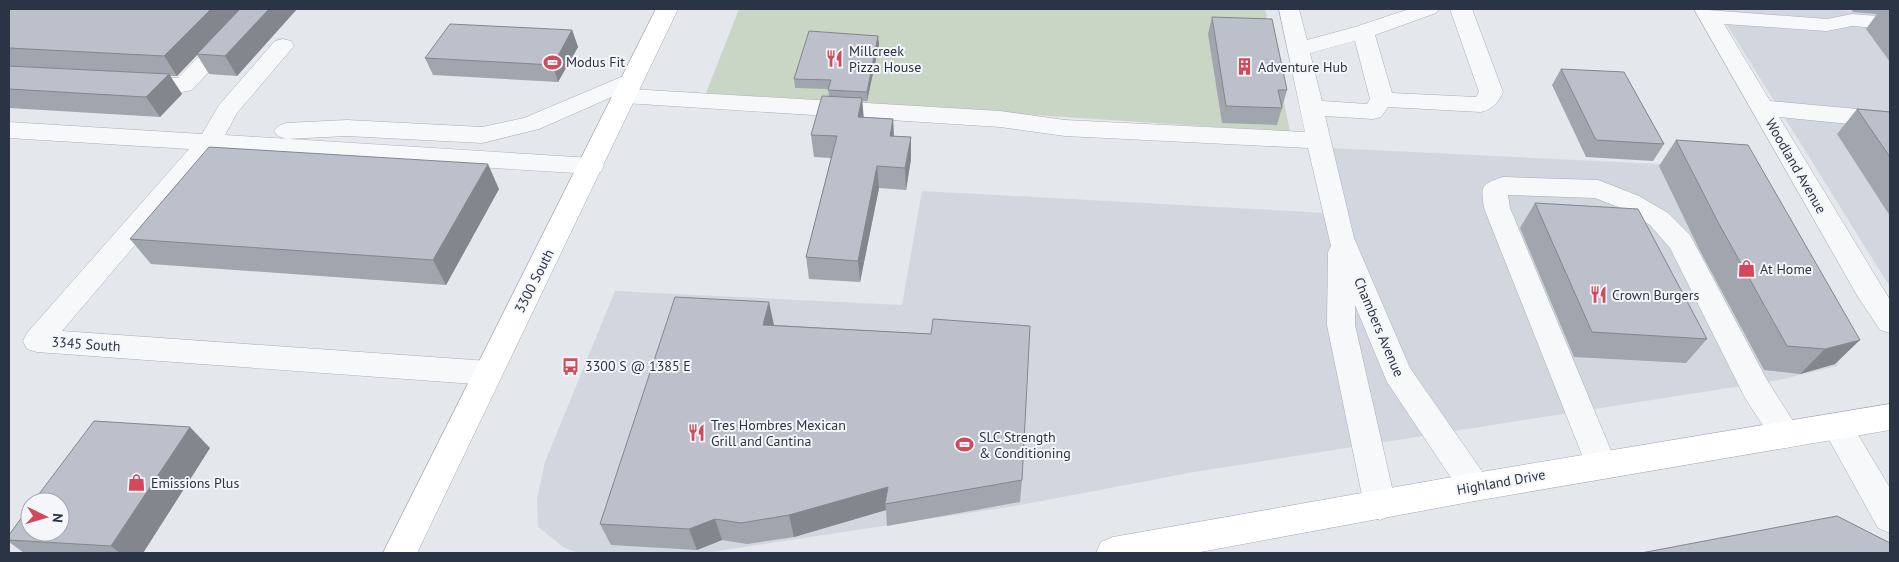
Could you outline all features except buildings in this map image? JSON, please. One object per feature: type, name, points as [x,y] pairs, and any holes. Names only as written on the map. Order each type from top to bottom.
[{"type":"main road","name":"3300 South","points":[[400,553],[668,9]]},
{"type":"main road","name":"Highland Drive","points":[[1113,553],[1152,549],[1475,487],[1890,417]]},
{"type":"street","points":[[116,82],[184,85],[256,9]]},
{"type":"street","name":"Chambers Avenue","points":[[1289,9],[1341,238],[1398,374],[1475,487]]},
{"type":"street","points":[[1298,49],[1364,32],[1429,9]]},
{"type":"street","points":[[1382,98],[1413,102],[1481,104],[1488,99],[1491,92],[1460,9]]},
{"type":"street","points":[[1706,13],[1827,25],[1852,20],[1890,22]]},
{"type":"street","name":"Woodland Avenue","points":[[1706,13],[1868,290],[1890,322]]},
{"type":"street","points":[[1311,108],[1374,112],[1382,98],[1364,32]]},
{"type":"street","name":"3345 South","points":[[282,46],[227,110],[210,141],[37,340],[488,373]]},
{"type":"street","points":[[244,143],[286,131],[347,128],[482,136],[531,124],[629,88],[1000,119],[1065,128],[1318,141]]},
{"type":"street","points":[[1762,108],[1890,120]]},
{"type":"street","points":[[9,130],[244,143],[592,166]]},
{"type":"street","points":[[1601,465],[1497,208],[1494,190],[1503,186],[1598,190],[1630,202],[1659,219],[1681,242],[1756,389],[1786,434]]},
{"type":"street","name":"Chambers Avenue","points":[[1341,238],[1341,325],[1380,505]]},
{"type":"street","points":[[1837,427],[1890,518]]},
{"type":"shaded area","points":[[1717,9],[1818,9],[1890,13],[1890,287]]},
{"type":"shaded area","points":[[1330,148],[1739,168],[1842,354],[1837,366],[1779,380],[1194,472],[1015,506],[704,553],[578,553],[563,547],[538,527],[537,499],[545,462],[615,291],[902,305],[922,191],[1346,214]]},
{"type":"green space","points":[[739,9],[1265,9],[1290,132],[706,93]]},
{"type":"place","name":"Millcreek Pizza House","points":[[835,59]]},
{"type":"place","name":"Modus Fit","points":[[552,62]]},
{"type":"place","name":"Adventure Hub","points":[[1244,67]]},
{"type":"place","name":"At Home","points":[[1746,269]]},
{"type":"place","name":"Crown Burgers","points":[[1598,295]]},
{"type":"place","name":"3300 S @ 1385 E","points":[[571,366]]},
{"type":"place","name":"Tres Hombres Mexican Grill and Cantina","points":[[697,433]]},
{"type":"place","name":"SLC Strength & Conditioning","points":[[965,445]]},
{"type":"place","name":"Emissions Plus","points":[[137,483]]}]
